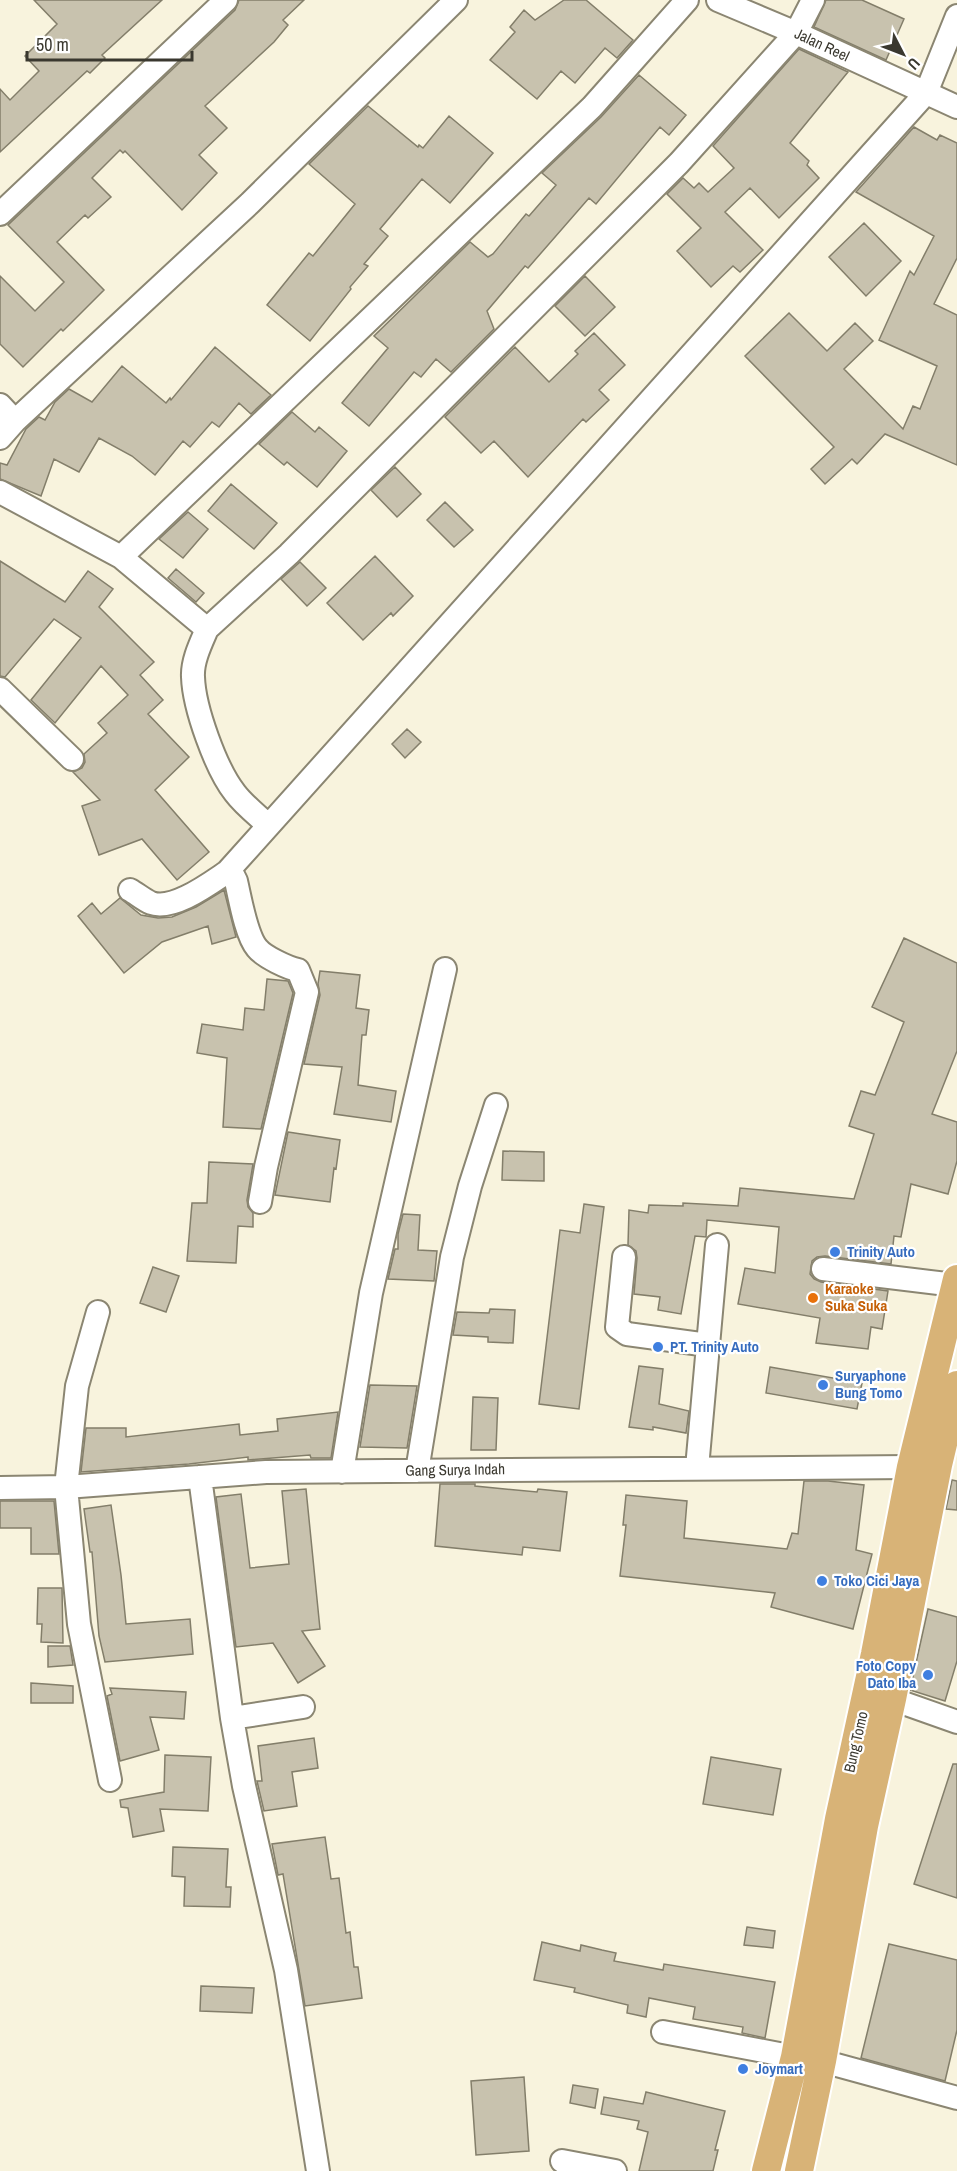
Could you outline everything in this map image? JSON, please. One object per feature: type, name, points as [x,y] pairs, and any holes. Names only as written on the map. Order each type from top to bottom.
[{"type":"main road","name":"Bung Tomo","points":[[935,1466],[956,1282]]},
{"type":"main road","name":"Bung Tomo","points":[[799,2171],[809,2059],[851,1822],[879,1696],[957,1385]]},
{"type":"main road","name":"Bung Tomo","points":[[766,2168],[809,2059]]},
{"type":"main road","points":[[766,2168],[799,2171]]},
{"type":"street","points":[[0,214],[226,0]]},
{"type":"street","points":[[0,438],[8,413],[250,203],[456,0]]},
{"type":"street","points":[[121,557],[592,107],[687,0]]},
{"type":"street","name":"Jalan Reel","points":[[718,0],[957,107]]},
{"type":"street","points":[[268,825],[234,793],[211,749],[197,702],[193,676],[200,645],[207,629],[297,545],[670,172],[796,33],[813,0]]},
{"type":"street","points":[[130,890],[150,903],[162,905],[186,897],[227,872],[926,93],[957,16]]},
{"type":"street","points":[[0,492],[121,557],[207,629]]},
{"type":"street","points":[[0,689],[72,759]]},
{"type":"street","points":[[227,872],[233,875],[236,881],[246,922],[257,949],[289,968],[298,970],[307,992],[260,1202]]},
{"type":"street","points":[[342,1472],[370,1293],[445,969]]},
{"type":"street","points":[[417,1471],[452,1257],[470,1186],[496,1105]]},
{"type":"street","points":[[697,1468],[717,1245]]},
{"type":"street","points":[[624,1257],[617,1327],[621,1332],[708,1345]]},
{"type":"street","points":[[823,1269],[956,1282]]},
{"type":"street","points":[[98,1312],[77,1386],[66,1487],[79,1624],[110,1780]]},
{"type":"street","name":"Gang Surya Indah","points":[[0,1488],[66,1487],[266,1472],[935,1466]]},
{"type":"street","points":[[200,1477],[232,1718],[244,1786],[286,1970],[318,2171]]},
{"type":"street","points":[[879,1696],[957,1722]]},
{"type":"street","points":[[232,1718],[303,1707]]},
{"type":"street","points":[[663,2032],[809,2059],[957,2098]]},
{"type":"street","points":[[562,2161],[615,2171]]},
{"type":"building","points":[[34,0],[162,0],[102,55],[105,58],[90,73],[87,71],[0,152],[0,89],[10,100],[39,71],[25,56],[57,24]]},
{"type":"building","points":[[239,0],[304,0],[283,20],[288,25],[274,42],[205,106],[227,128],[199,155],[217,173],[182,210],[125,151],[123,153],[120,150],[92,178],[111,197],[88,218],[85,215],[57,242],[104,290],[23,367],[0,344],[0,276],[35,311],[64,282],[8,225],[235,10]]},
{"type":"building","points":[[564,0],[586,0],[633,40],[617,58],[605,48],[575,83],[561,71],[537,99],[490,60],[515,32],[510,27],[524,10],[535,20]]},
{"type":"building","points":[[826,0],[862,0],[904,19],[886,60],[814,27]]},
{"type":"building","points":[[799,49],[848,72],[790,143],[809,161],[807,165],[819,178],[779,218],[750,188],[725,212],[763,250],[740,272],[733,266],[711,287],[677,251],[701,228],[667,194],[683,178],[694,188],[699,183],[708,192],[734,168],[713,146]]},
{"type":"building","points":[[639,75],[686,115],[669,135],[660,127],[596,204],[589,198],[528,268],[525,266],[487,311],[494,329],[451,372],[436,359],[421,377],[414,372],[369,426],[342,403],[388,348],[374,336],[470,242],[488,257],[493,254],[526,214],[529,216],[556,185],[542,173],[601,117]]},
{"type":"building","points":[[368,106],[418,147],[419,145],[423,148],[449,116],[493,153],[450,203],[422,179],[380,229],[388,236],[364,264],[368,266],[310,341],[267,305],[309,253],[313,256],[355,204],[309,164]]},
{"type":"building","points":[[914,127],[937,140],[940,135],[957,143],[957,258],[934,304],[957,315],[957,465],[885,434],[857,464],[852,459],[825,484],[811,469],[834,447],[745,356],[789,313],[827,351],[855,323],[873,341],[844,369],[903,429],[913,406],[920,409],[937,366],[879,340],[910,271],[914,275],[934,236],[856,192]]},
{"type":"building","points":[[864,223],[901,261],[866,296],[829,257]]},
{"type":"building","points":[[585,276],[615,307],[585,336],[555,306]]},
{"type":"building","points":[[594,333],[625,365],[599,390],[609,400],[586,422],[583,419],[528,477],[494,441],[481,453],[445,417],[515,347],[549,382],[578,354],[575,351]]},
{"type":"building","points":[[215,347],[271,395],[251,414],[239,403],[219,427],[212,422],[190,447],[183,441],[155,475],[132,456],[99,438],[79,472],[54,459],[41,496],[0,479],[0,463],[7,465],[26,429],[39,417],[45,420],[55,402],[69,389],[92,402],[122,366],[166,403]]},
{"type":"building","points":[[292,412],[315,432],[319,427],[347,451],[317,487],[287,462],[284,465],[259,444]]},
{"type":"building","points":[[395,467],[421,494],[397,517],[371,490]]},
{"type":"building","points":[[231,484],[277,523],[254,549],[208,511]]},
{"type":"building","points":[[445,502],[473,530],[454,547],[427,520]]},
{"type":"building","points":[[188,512],[208,529],[183,558],[159,539]]},
{"type":"building","points":[[375,556],[413,596],[393,616],[391,613],[363,640],[327,603]]},
{"type":"building","points":[[0,561],[65,602],[88,571],[113,589],[99,607],[154,662],[140,675],[163,700],[148,714],[189,757],[155,790],[209,852],[177,880],[142,839],[99,855],[82,806],[100,800],[73,772],[82,768],[85,762],[84,754],[107,733],[98,723],[128,695],[101,666],[55,723],[31,700],[81,638],[54,619],[5,677],[0,676]]},
{"type":"building","points":[[300,562],[326,588],[307,606],[281,579]]},
{"type":"building","points":[[176,569],[204,593],[196,602],[168,578]]},
{"type":"building","points":[[407,729],[421,742],[405,758],[392,744]]},
{"type":"building","points":[[224,890],[236,937],[212,944],[208,926],[162,942],[124,973],[78,916],[92,903],[101,914],[120,898],[141,915],[158,918],[172,917],[196,907]]},
{"type":"building","points":[[904,938],[957,963],[957,1051],[932,1114],[957,1122],[957,1161],[948,1194],[911,1184],[901,1237],[894,1236],[891,1264],[825,1256],[817,1257],[812,1261],[810,1274],[821,1282],[888,1291],[882,1329],[871,1327],[868,1349],[816,1343],[820,1318],[738,1304],[745,1268],[775,1273],[779,1227],[707,1220],[706,1237],[695,1236],[681,1314],[658,1310],[660,1297],[634,1294],[637,1258],[636,1251],[628,1245],[629,1210],[648,1213],[649,1205],[683,1206],[683,1203],[738,1206],[740,1188],[854,1199],[874,1134],[849,1126],[861,1091],[875,1095],[904,1022],[872,1007]]},
{"type":"building","points":[[320,971],[360,975],[356,1008],[369,1010],[366,1035],[362,1035],[358,1085],[396,1091],[391,1122],[334,1114],[342,1067],[304,1064],[320,995],[318,984]]},
{"type":"building","points":[[267,979],[288,981],[293,993],[261,1129],[223,1127],[227,1058],[197,1053],[202,1024],[243,1030],[245,1008],[264,1010]]},
{"type":"building","points":[[288,1132],[340,1140],[330,1202],[275,1195]]},
{"type":"building","points":[[503,1151],[544,1152],[544,1181],[502,1180]]},
{"type":"building","points":[[209,1162],[253,1164],[247,1200],[248,1207],[253,1213],[253,1227],[238,1226],[236,1263],[187,1261],[192,1203],[207,1203]]},
{"type":"building","points":[[584,1204],[604,1207],[579,1409],[539,1404],[560,1230],[580,1233]]},
{"type":"building","points":[[403,1214],[420,1215],[418,1250],[437,1251],[434,1281],[388,1279],[395,1249],[398,1249],[398,1234]]},
{"type":"building","points":[[153,1267],[179,1276],[166,1312],[140,1303]]},
{"type":"building","points":[[490,1309],[515,1310],[513,1343],[488,1342],[488,1337],[453,1335],[457,1312],[489,1313]]},
{"type":"building","points":[[639,1366],[663,1369],[659,1404],[689,1411],[686,1433],[653,1427],[653,1430],[629,1427]]},
{"type":"building","points":[[770,1367],[862,1383],[857,1409],[766,1393]]},
{"type":"building","points":[[370,1385],[417,1386],[407,1448],[360,1447]]},
{"type":"building","points":[[473,1397],[498,1398],[496,1450],[471,1450]]},
{"type":"building","points":[[338,1412],[331,1458],[311,1458],[310,1455],[248,1460],[248,1457],[81,1472],[86,1428],[126,1428],[126,1437],[239,1424],[240,1435],[278,1431],[277,1419]]},
{"type":"building","points":[[952,1480],[957,1481],[957,1510],[946,1509]]},
{"type":"building","points":[[804,1481],[864,1485],[856,1550],[872,1554],[853,1629],[771,1607],[775,1593],[620,1576],[626,1525],[623,1525],[626,1495],[687,1501],[684,1538],[787,1549],[792,1533],[798,1534]]},
{"type":"building","points":[[440,1484],[475,1484],[475,1486],[537,1492],[538,1489],[567,1492],[560,1551],[523,1547],[522,1555],[435,1546]]},
{"type":"building","points":[[306,1489],[320,1629],[302,1631],[325,1666],[298,1683],[273,1643],[236,1647],[216,1497],[241,1494],[250,1568],[289,1564],[282,1491]]},
{"type":"building","points":[[0,1501],[54,1501],[59,1554],[31,1554],[31,1528],[0,1528]]},
{"type":"building","points":[[111,1505],[126,1624],[190,1619],[193,1654],[105,1662],[99,1636],[92,1552],[90,1552],[84,1509]]},
{"type":"building","points":[[38,1588],[62,1588],[63,1643],[41,1642],[42,1624],[37,1624]]},
{"type":"building","points":[[928,1609],[957,1617],[957,1661],[945,1701],[910,1690]]},
{"type":"building","points":[[48,1646],[70,1646],[73,1665],[48,1667]]},
{"type":"building","points":[[31,1683],[73,1686],[73,1703],[31,1703]]},
{"type":"building","points":[[110,1688],[186,1692],[184,1719],[150,1717],[159,1750],[120,1761],[107,1696],[112,1694]]},
{"type":"building","points":[[314,1738],[318,1768],[292,1772],[297,1806],[264,1811],[257,1781],[262,1781],[258,1746]]},
{"type":"building","points":[[165,1755],[211,1757],[208,1811],[160,1809],[164,1831],[133,1837],[128,1808],[121,1807],[120,1800],[164,1792]]},
{"type":"building","points":[[711,1757],[781,1769],[773,1815],[703,1804]]},
{"type":"building","points":[[953,1764],[957,1764],[957,1898],[914,1884]]},
{"type":"building","points":[[325,1837],[331,1879],[339,1878],[346,1933],[350,1932],[354,1967],[358,1967],[362,1998],[305,2006],[283,1874],[278,1875],[272,1844]]},
{"type":"building","points":[[173,1847],[228,1849],[226,1887],[231,1887],[230,1907],[184,1906],[185,1877],[172,1876]]},
{"type":"building","points":[[747,1927],[775,1931],[773,1948],[744,1945]]},
{"type":"building","points":[[542,1942],[580,1951],[581,1945],[616,1953],[614,1961],[663,1970],[664,1964],[775,1982],[765,2038],[742,2033],[743,2027],[693,2019],[695,2007],[649,1998],[646,2017],[627,2013],[628,2005],[574,1992],[575,1988],[534,1980]]},
{"type":"building","points":[[889,1944],[957,1960],[957,2030],[945,2081],[861,2058]]},
{"type":"building","points":[[201,1986],[254,1988],[252,2013],[200,2011]]},
{"type":"building","points":[[524,2077],[529,2151],[476,2155],[471,2081]]},
{"type":"building","points":[[573,2085],[598,2089],[595,2108],[570,2103]]},
{"type":"building","points":[[646,2092],[725,2111],[715,2150],[718,2150],[713,2171],[639,2171],[648,2132],[637,2129],[639,2121],[601,2114],[604,2097],[643,2104]]},
{"type":"place","name":"Trinity Auto","points":[[835,1252]]},
{"type":"place","name":"Karaoke Suka Suka","points":[[813,1298]]},
{"type":"place","name":"PT. Trinity Auto","points":[[658,1347]]},
{"type":"place","name":"Suryaphone Bung Tomo","points":[[823,1385]]},
{"type":"place","name":"Toko Cici Jaya","points":[[822,1581]]},
{"type":"place","name":"Foto Copy Dato Iba","points":[[928,1675]]},
{"type":"place","name":"Joymart","points":[[743,2069]]}]
